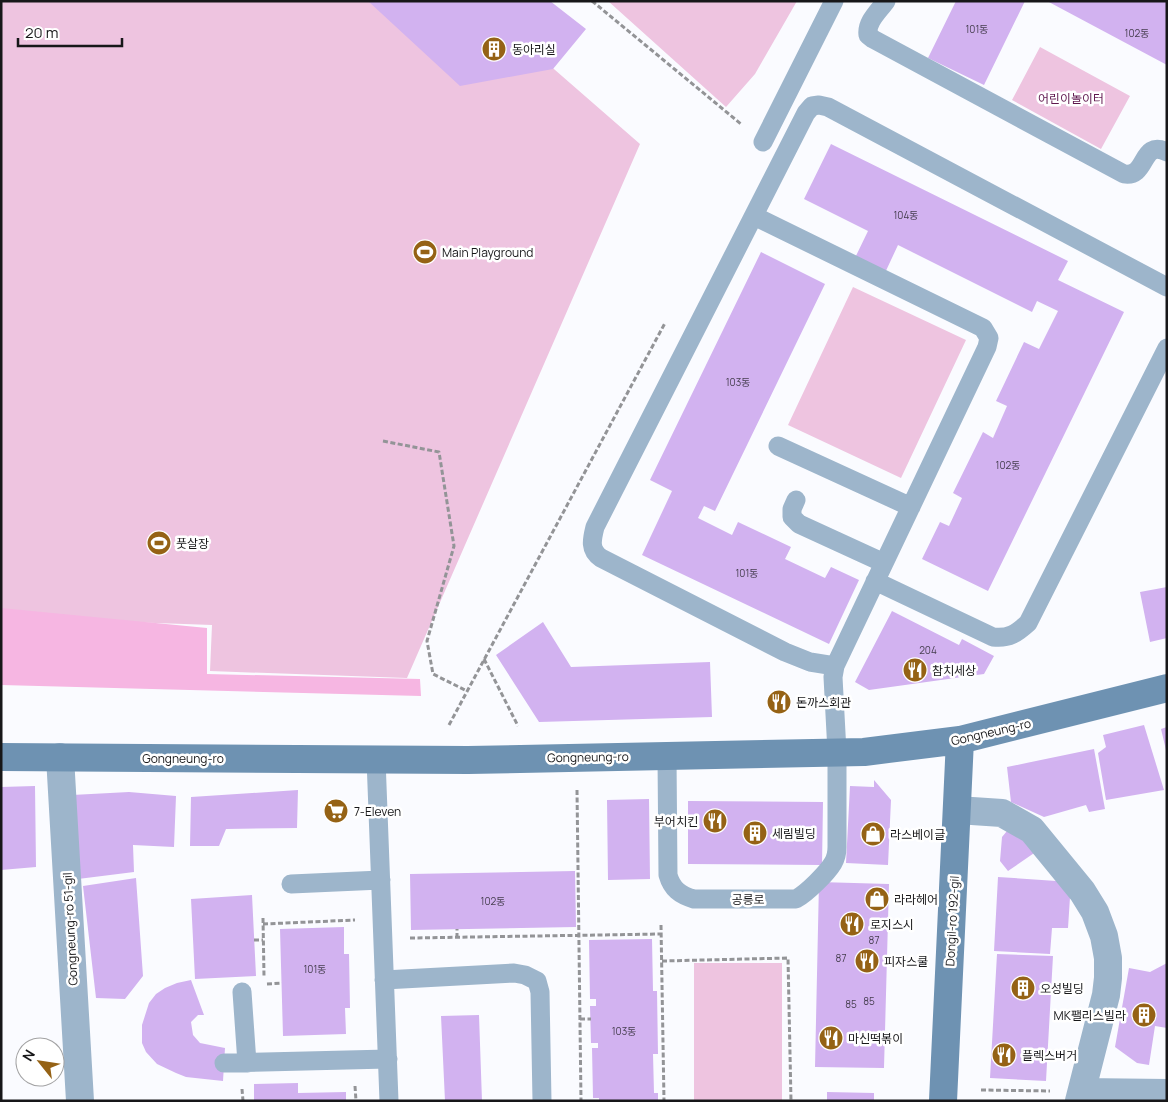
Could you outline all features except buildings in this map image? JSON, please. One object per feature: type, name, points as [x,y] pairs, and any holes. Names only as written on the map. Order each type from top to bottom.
[{"type":"street","name":"Gongneung-ro","points":[[1,757],[468,760],[864,752],[960,740],[1167,688]]},
{"type":"street","name":"Dongil-ro 192-gil","points":[[943,1101],[960,740]]},
{"type":"street","name":"Gongneung-ro 51-gil","points":[[60,757],[80,1101]]},
{"type":"street","points":[[957,810],[1002,814],[1032,830],[1082,891],[1095,912],[1104,936],[1108,958],[1108,978],[1106,995],[1081,1096],[1167,1093]]},
{"type":"lane","points":[[763,142],[834,1]]},
{"type":"lane","points":[[886,1],[867,30],[868,35],[873,39],[1107,165],[1129,175],[1138,171],[1151,150],[1157,148],[1167,152]]},
{"type":"lane","points":[[754,216],[983,328],[989,338],[987,347],[835,666],[810,662],[785,652],[601,558],[595,554],[592,546],[595,527],[806,113],[812,106],[828,107],[1167,287]]},
{"type":"lane","points":[[874,581],[993,637],[1008,637],[1028,624],[1167,348]]},
{"type":"lane","points":[[778,446],[911,508]]},
{"type":"lane","points":[[796,500],[792,509],[792,516],[799,524],[884,564]]},
{"type":"lane","name":"공릉로","points":[[667,756],[668,875],[676,890],[684,896],[694,899],[796,899],[806,892],[832,865],[836,854],[837,752],[833,678],[835,666]]},
{"type":"lane","points":[[376,759],[389,1101]]},
{"type":"lane","points":[[291,884],[381,880]]},
{"type":"lane","points":[[384,980],[514,973],[525,974],[537,981],[540,992],[542,1101]]},
{"type":"lane","points":[[242,992],[247,1063]]},
{"type":"lane","points":[[224,1063],[388,1059]]},
{"type":"path","points":[[592,1],[763,142]]},
{"type":"path","points":[[449,725],[668,317]]},
{"type":"path","points":[[383,441],[439,452],[454,546],[427,641],[433,674],[467,691]]},
{"type":"path","points":[[484,659],[518,726]]},
{"type":"path","points":[[577,790],[581,1101]]},
{"type":"path","points":[[263,924],[355,920],[356,881]]},
{"type":"path","points":[[263,918],[264,985],[282,984]]},
{"type":"path","points":[[662,925],[664,1101]]},
{"type":"path","points":[[456,938],[457,929]]},
{"type":"path","points":[[403,938],[662,934]]},
{"type":"path","points":[[254,940],[263,940]]},
{"type":"path","points":[[662,960],[728,957],[788,958],[791,1101]]},
{"type":"path","points":[[580,1019],[591,1019]]},
{"type":"path","points":[[981,1090],[1081,1096]]},
{"type":"green space","points":[[1,1],[476,1],[640,144],[407,678],[210,671],[212,625],[100,621],[1,610]]},
{"type":"green space","points":[[608,1],[797,1],[755,74],[726,107]]},
{"type":"green space","name":"어린이놀이터","points":[[1040,47],[1130,96],[1101,149],[1012,100]]},
{"type":"green space","points":[[853,287],[966,340],[901,478],[788,425]]},
{"type":"green space","points":[[694,963],[782,963],[782,1101],[694,1101]]},
{"type":"shaded area","points":[[1,608],[207,628],[207,674],[420,679],[421,696],[1,685]]},
{"type":"place","name":"동아리실","points":[[494,49]]},
{"type":"place","name":"Main Playground","points":[[425,252]]},
{"type":"place","name":"풋살장","points":[[159,543]]},
{"type":"place","name":"참치세상","points":[[915,670]]},
{"type":"place","name":"돈까스회관","points":[[779,702]]},
{"type":"place","name":"7-Eleven","points":[[336,811]]},
{"type":"place","name":"부어치킨","points":[[715,821]]},
{"type":"place","name":"세림빌딩","points":[[755,833]]},
{"type":"place","name":"라스베이글","points":[[873,834]]},
{"type":"place","name":"라라헤어","points":[[877,899]]},
{"type":"place","name":"로지스시","points":[[852,924]]},
{"type":"place","name":"피자스쿨","points":[[867,961]]},
{"type":"place","name":"오성빌딩","points":[[1023,988]]},
{"type":"place","name":"MK팰리스빌라","points":[[1144,1015]]},
{"type":"place","name":"마신떡볶이","points":[[831,1038]]},
{"type":"place","name":"플렉스버거","points":[[1004,1055]]}]
